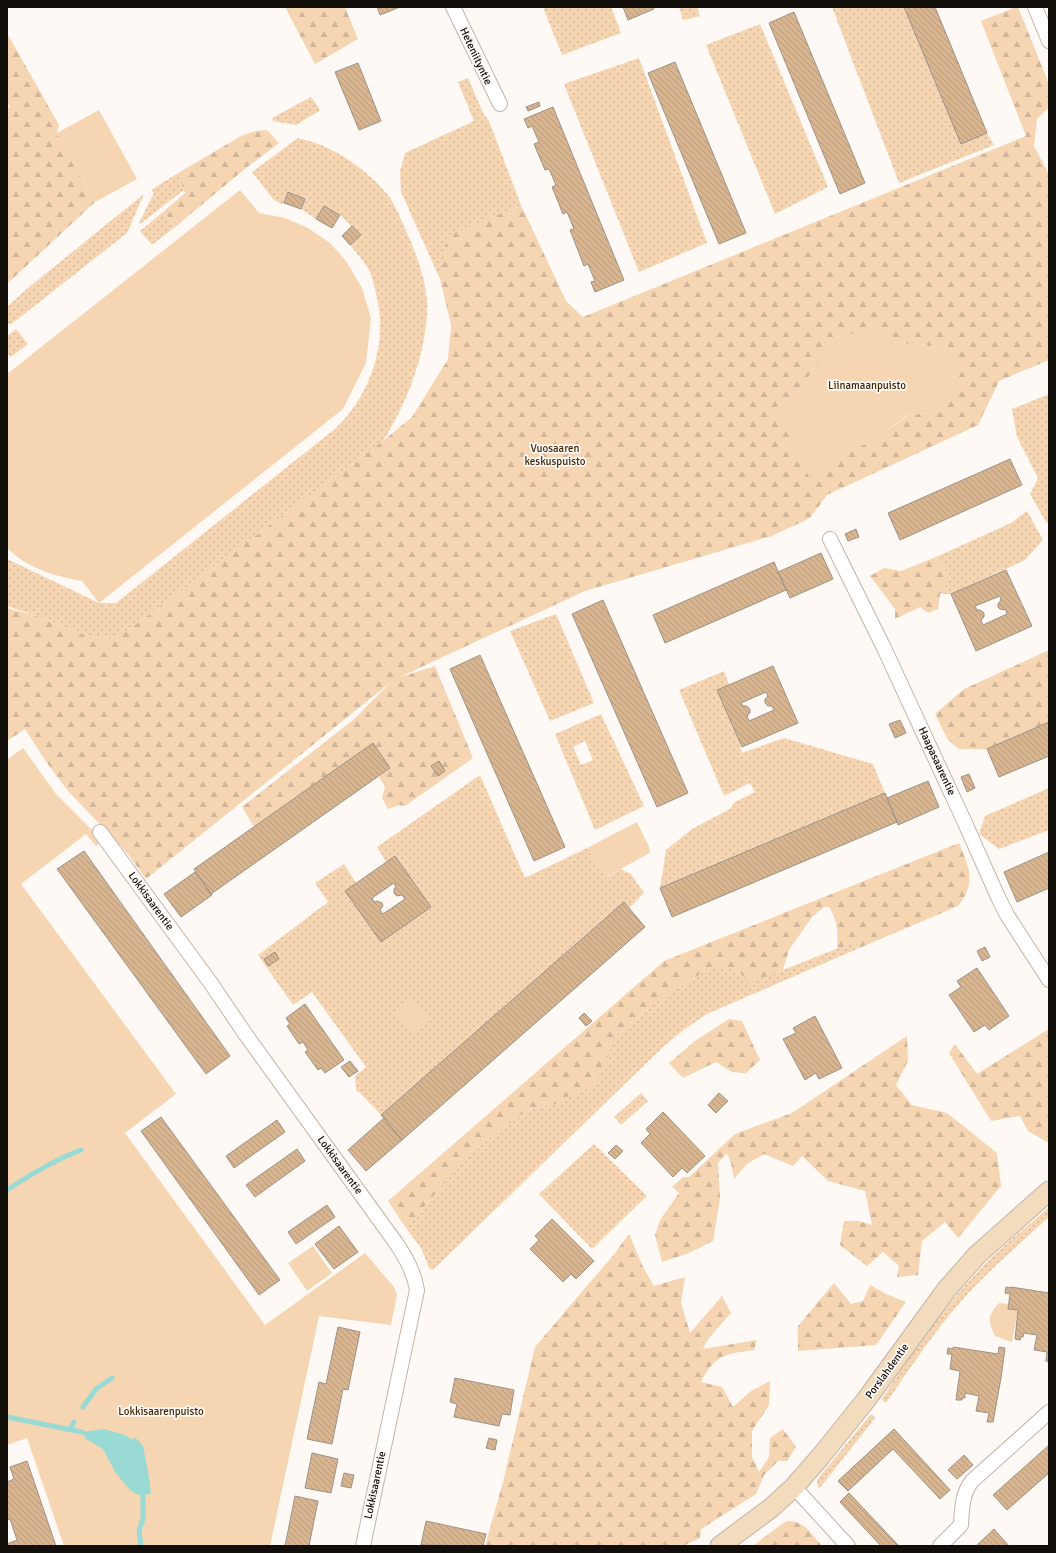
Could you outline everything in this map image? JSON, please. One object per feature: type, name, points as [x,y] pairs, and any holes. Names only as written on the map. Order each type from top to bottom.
[{"type":"street","name":"Heteniityntie","points":[[453,7],[500,104]]},
{"type":"street","points":[[1035,7],[1049,41]]},
{"type":"street","name":"Haapasaarentie","points":[[830,539],[887,654],[998,897],[1007,915],[1049,980]]},
{"type":"street","name":"Lokkisaarentie","points":[[100,832],[210,982],[246,1035],[396,1243],[405,1257],[415,1278],[417,1290],[363,1546]]},
{"type":"street","name":"Porslahdentie","points":[[720,1546],[771,1508],[794,1487],[822,1456],[866,1400],[947,1289],[977,1255],[1049,1191]]},
{"type":"street","points":[[940,1546],[962,1524],[963,1496],[967,1487],[1049,1412]]},
{"type":"street","points":[[794,1487],[848,1546]]},
{"type":"green space","points":[[285,7],[345,7],[358,39],[315,64]]},
{"type":"green space","points":[[543,7],[611,7],[621,33],[562,55]]},
{"type":"green space","points":[[679,7],[697,7],[700,16],[683,20]]},
{"type":"green space","points":[[832,7],[904,7],[961,143],[987,133],[994,145],[899,183]]},
{"type":"green space","name":"Vuosaaren keskuspuisto","points":[[1018,7],[1049,84],[1049,107],[1037,119],[1034,146],[1049,174],[1049,360],[999,381],[978,425],[827,495],[810,518],[772,536],[585,591],[400,677],[435,666],[473,758],[405,806],[399,805],[388,809],[382,798],[385,787],[379,777],[390,768],[373,743],[254,827],[242,807],[353,720],[391,682],[146,879],[128,854],[68,791],[47,763],[25,729],[7,741],[7,608],[36,616],[90,637],[111,638],[123,634],[383,441],[412,417],[448,359],[451,325],[440,279],[447,236],[521,205],[566,301],[583,317],[1026,136],[981,21]],"holes":[[[855,332],[884,332],[899,343],[949,348],[942,412],[909,415],[879,436],[775,408],[799,391],[813,370],[830,350]]]},
{"type":"green space","points":[[760,24],[828,187],[775,214],[706,45]]},
{"type":"green space","points":[[7,33],[59,125],[57,133],[95,202],[7,284],[7,109],[10,107],[7,102]]},
{"type":"green space","points":[[639,58],[707,243],[639,272],[564,84]]},
{"type":"green space","points":[[468,78],[484,115],[489,121],[521,205],[448,236],[440,279],[401,192],[400,171],[405,153],[474,121],[458,82]]},
{"type":"green space","points":[[311,97],[319,108],[319,111],[296,125],[273,121],[272,118]]},
{"type":"green space","points":[[99,110],[137,179],[95,202],[57,133]]},
{"type":"green space","points":[[267,130],[279,143],[246,168],[175,227],[163,212],[185,193],[178,173],[243,135],[256,131]]},
{"type":"green space","points":[[298,138],[315,143],[338,153],[348,159],[376,182],[390,198],[399,214],[422,272],[427,303],[424,338],[420,357],[415,375],[401,409],[383,441],[123,634],[111,638],[90,637],[7,606],[7,559],[99,603],[116,603],[335,429],[348,415],[358,400],[374,367],[380,330],[376,293],[370,272],[350,245],[360,235],[340,215],[324,206],[316,219],[301,209],[305,199],[289,192],[284,203],[281,204],[273,199],[252,172]]},
{"type":"green space","points":[[178,173],[184,190],[140,224],[139,223],[154,193],[151,190]]},
{"type":"green space","points":[[240,190],[259,213],[285,218],[308,228],[330,243],[346,261],[362,288],[371,318],[366,363],[343,409],[99,603],[82,581],[51,574],[32,566],[23,561],[7,548],[7,374]]},
{"type":"green space","points":[[144,194],[127,233],[18,319],[11,324],[7,324],[7,307],[28,288]]},
{"type":"green space","points":[[163,212],[175,227],[152,245],[140,231]]},
{"type":"green space","points":[[16,329],[28,344],[11,357],[7,353],[7,336]]},
{"type":"green space","name":"Liinamaanpuisto","points":[[854,332],[884,332],[899,343],[950,348],[959,378],[942,412],[908,415],[879,436],[809,477],[775,408],[799,391],[813,370],[830,350]]},
{"type":"green space","points":[[1049,394],[1049,523],[1046,522],[1030,494],[1038,478],[1017,437],[1012,409]]},
{"type":"green space","points":[[1027,511],[1043,540],[1025,560],[951,594],[940,594],[951,578],[936,557],[1011,523]]},
{"type":"green space","points":[[936,557],[951,578],[940,594],[938,609],[928,613],[920,607],[895,619],[895,609],[870,576],[884,568],[901,571]]},
{"type":"green space","points":[[556,614],[594,703],[550,721],[510,631]]},
{"type":"green space","points":[[1049,650],[1049,722],[987,749],[959,749],[948,740],[935,714],[964,689]]},
{"type":"green space","points":[[724,671],[729,685],[718,690],[739,741],[742,753],[784,738],[873,764],[885,793],[660,888],[666,850],[692,829],[730,809],[735,802],[755,792],[750,783],[724,796],[679,690]]},
{"type":"green space","points":[[601,714],[644,806],[595,830],[555,734]],"holes":[[[585,741],[593,760],[581,765],[573,747]]]},
{"type":"green space","name":"Lokkisaarenpuisto","points":[[23,748],[56,794],[103,841],[96,846],[86,834],[21,884],[176,1094],[125,1133],[265,1325],[365,1253],[394,1287],[397,1295],[391,1325],[319,1316],[270,1546],[64,1546],[27,1438],[7,1445],[7,760]]},
{"type":"green space","points":[[480,775],[525,878],[587,848],[606,878],[620,869],[631,874],[644,893],[629,908],[624,902],[381,1115],[360,1093],[356,1091],[355,1076],[366,1067],[312,992],[293,1005],[258,955],[328,902],[315,883],[344,864],[356,883],[381,941],[431,907],[395,856],[386,862],[377,847]]},
{"type":"green space","points":[[1049,788],[1049,830],[999,849],[979,834],[985,816]]},
{"type":"green space","points":[[637,822],[649,847],[650,853],[606,878],[587,848]]},
{"type":"green space","points":[[959,843],[966,860],[969,882],[968,890],[958,906],[857,949],[854,942],[837,949],[836,922],[829,907],[824,907],[812,917],[789,950],[783,970],[750,983],[746,978],[733,970],[722,967],[710,968],[660,999],[611,1040],[608,1059],[594,1086],[556,1104],[529,1109],[473,1150],[406,1228],[388,1201],[664,961]]},
{"type":"green space","points":[[854,942],[857,949],[707,1014],[685,1029],[664,1046],[433,1270],[429,1268],[421,1248],[406,1228],[473,1150],[529,1109],[556,1104],[608,1059],[611,1040],[660,999],[710,968],[730,968],[747,978],[775,973]]},
{"type":"green space","points":[[412,998],[431,1020],[415,1034],[396,1013]]},
{"type":"green space","points":[[729,1019],[742,1021],[760,1060],[746,1073],[732,1072],[716,1062],[683,1078],[669,1063],[695,1041]]},
{"type":"green space","points":[[1047,1030],[1049,1032],[1049,1143],[1028,1131],[1020,1116],[991,1121],[949,1053],[955,1044],[977,1074]]},
{"type":"green space","points":[[907,1036],[908,1061],[896,1085],[912,1105],[947,1113],[997,1153],[1001,1186],[958,1238],[945,1222],[922,1241],[918,1275],[897,1277],[899,1266],[883,1252],[867,1266],[840,1245],[844,1221],[859,1221],[872,1225],[865,1191],[828,1181],[802,1156],[793,1166],[764,1154],[747,1164],[734,1179],[731,1163],[727,1153],[718,1163],[720,1198],[713,1241],[689,1253],[662,1262],[655,1235],[660,1220],[679,1193],[672,1187],[683,1177],[689,1177],[735,1134],[792,1113]]},
{"type":"green space","points":[[641,1093],[648,1101],[621,1125],[614,1117]]},
{"type":"green space","points":[[594,1144],[647,1196],[592,1249],[539,1194]]},
{"type":"green space","points":[[1049,1207],[1049,1217],[975,1286],[954,1309],[915,1361],[887,1402],[884,1402],[882,1399],[905,1364],[955,1297],[991,1258]]},
{"type":"green space","points":[[629,1234],[643,1267],[654,1286],[685,1277],[681,1303],[690,1333],[722,1296],[731,1313],[708,1339],[703,1349],[757,1340],[754,1350],[729,1354],[722,1357],[711,1366],[701,1382],[722,1387],[733,1407],[751,1391],[770,1381],[769,1405],[752,1431],[752,1457],[759,1472],[769,1457],[770,1438],[783,1429],[796,1447],[787,1461],[778,1461],[764,1475],[756,1494],[701,1529],[700,1538],[683,1546],[485,1546],[503,1482],[535,1347],[615,1253]]},
{"type":"green space","points":[[313,1246],[332,1273],[307,1291],[288,1263]]},
{"type":"green space","points":[[834,1283],[851,1304],[863,1301],[870,1285],[886,1294],[906,1302],[876,1345],[798,1351],[798,1326]]},
{"type":"green space","points":[[999,1303],[1009,1304],[1008,1309],[1018,1310],[1012,1342],[995,1336],[991,1326],[990,1318],[992,1311]]},
{"type":"green space","points":[[871,1414],[875,1417],[872,1422],[819,1489],[817,1481],[820,1476]]},
{"type":"green space","points":[[788,1521],[799,1523],[804,1526],[822,1546],[753,1546],[783,1523]]},
{"type":"water","points":[[104,1429],[125,1435],[131,1439],[136,1438],[143,1446],[151,1493],[143,1496],[130,1490],[115,1472],[103,1449],[86,1439],[82,1432]]},
{"type":"building","points":[[377,7],[400,7],[380,15]]},
{"type":"building","points":[[623,7],[653,7],[654,9],[628,20]]},
{"type":"building","points":[[904,7],[935,7],[987,133],[961,144]]},
{"type":"building","points":[[794,12],[865,183],[840,194],[769,23]]},
{"type":"building","points":[[675,62],[746,233],[719,244],[648,73]]},
{"type":"building","points":[[358,63],[381,121],[359,130],[335,72]]},
{"type":"building","points":[[539,102],[540,106],[528,111],[526,107]]},
{"type":"building","points":[[553,107],[624,280],[595,292],[591,282],[595,281],[588,264],[584,266],[570,230],[574,229],[567,212],[563,214],[552,187],[556,185],[549,169],[545,170],[534,144],[539,142],[532,126],[528,128],[524,119]]},
{"type":"building","points":[[288,192],[305,199],[301,209],[284,203]]},
{"type":"building","points":[[324,206],[340,215],[332,228],[316,219]]},
{"type":"building","points":[[352,226],[361,235],[350,245],[342,236]]},
{"type":"building","points":[[1010,459],[1022,485],[900,540],[888,513]]},
{"type":"building","points":[[856,529],[859,537],[848,541],[845,534]]},
{"type":"building","points":[[821,553],[833,579],[790,598],[778,572]]},
{"type":"building","points":[[774,562],[786,590],[665,643],[653,615]]},
{"type":"building","points":[[1006,570],[1032,626],[976,651],[951,594]],"holes":[[[1000,596],[1001,600],[998,607],[1006,610],[1007,614],[983,625],[981,620],[984,617],[984,613],[977,610],[975,606]]]},
{"type":"building","points":[[603,600],[688,793],[657,807],[572,614]]},
{"type":"building","points":[[480,655],[565,847],[534,861],[450,669]]},
{"type":"building","points":[[773,666],[798,723],[742,747],[717,690]],"holes":[[[766,692],[768,696],[765,699],[765,703],[768,706],[772,706],[774,710],[749,721],[747,716],[750,713],[750,709],[747,706],[743,706],[741,703]]]},
{"type":"building","points":[[900,720],[906,733],[895,738],[889,724]]},
{"type":"building","points":[[1049,722],[1049,756],[999,777],[987,749]]},
{"type":"building","points":[[373,743],[390,768],[211,894],[194,869]]},
{"type":"building","points":[[439,761],[445,771],[438,776],[431,766]]},
{"type":"building","points":[[969,774],[975,788],[967,792],[961,777]]},
{"type":"building","points":[[928,781],[939,807],[898,825],[887,798]]},
{"type":"building","points":[[885,793],[897,822],[672,917],[660,888]]},
{"type":"building","points":[[84,851],[230,1056],[206,1074],[57,869]]},
{"type":"building","points":[[1049,852],[1049,888],[1017,902],[1004,872]]},
{"type":"building","points":[[395,856],[431,907],[381,942],[345,891]],"holes":[[[394,883],[396,887],[394,889],[394,893],[397,896],[402,895],[405,899],[383,914],[380,910],[383,906],[382,903],[377,901],[374,902],[372,898]]]},
{"type":"building","points":[[195,872],[212,895],[181,917],[164,894]]},
{"type":"building","points":[[624,902],[645,927],[402,1140],[381,1115]]},
{"type":"building","points":[[985,947],[990,957],[982,961],[977,951]]},
{"type":"building","points":[[275,952],[279,959],[268,966],[264,959]]},
{"type":"building","points":[[977,968],[1009,1016],[989,1030],[985,1025],[974,1032],[949,995],[961,987],[957,981]]},
{"type":"building","points":[[305,1004],[344,1060],[325,1073],[321,1068],[318,1070],[305,1052],[308,1050],[303,1042],[299,1044],[287,1026],[290,1024],[286,1018]]},
{"type":"building","points":[[584,1013],[592,1021],[586,1026],[579,1018]]},
{"type":"building","points":[[815,1016],[842,1068],[819,1079],[816,1073],[805,1080],[783,1039],[796,1033],[793,1028]]},
{"type":"building","points":[[350,1061],[358,1071],[349,1077],[341,1067]]},
{"type":"building","points":[[719,1093],[728,1101],[716,1113],[708,1105]]},
{"type":"building","points":[[663,1112],[705,1156],[687,1173],[682,1168],[673,1177],[641,1143],[650,1134],[646,1129]]},
{"type":"building","points":[[161,1117],[280,1280],[259,1295],[141,1131]]},
{"type":"building","points":[[384,1118],[402,1140],[366,1171],[348,1150]]},
{"type":"building","points":[[277,1120],[285,1132],[234,1168],[226,1156]]},
{"type":"building","points":[[616,1145],[623,1151],[615,1159],[608,1153]]},
{"type":"building","points":[[297,1149],[305,1161],[255,1197],[246,1185]]},
{"type":"building","points":[[327,1205],[335,1217],[296,1244],[288,1232]]},
{"type":"building","points":[[552,1219],[594,1261],[576,1279],[571,1274],[563,1282],[530,1249],[539,1240],[535,1236]]},
{"type":"building","points":[[339,1226],[358,1252],[334,1269],[315,1244]]},
{"type":"building","points":[[1006,1287],[1049,1293],[1049,1362],[1046,1361],[1047,1352],[1034,1350],[1037,1335],[1024,1333],[1020,1340],[1015,1339],[1018,1310],[1008,1309],[1010,1294],[1005,1293]]},
{"type":"building","points":[[338,1327],[360,1332],[348,1390],[343,1389],[332,1444],[307,1439],[319,1382],[326,1384]]},
{"type":"building","points":[[953,1347],[998,1354],[999,1347],[1005,1348],[993,1422],[987,1422],[989,1413],[976,1411],[979,1396],[965,1393],[965,1398],[962,1398],[962,1400],[956,1400],[960,1371],[950,1369],[952,1354],[947,1354],[948,1348],[953,1349]]},
{"type":"building","points":[[455,1378],[514,1390],[510,1415],[502,1414],[499,1426],[454,1417],[457,1404],[450,1402]]},
{"type":"building","points":[[894,1429],[950,1490],[940,1499],[893,1449],[848,1491],[838,1481]]},
{"type":"building","points":[[489,1438],[497,1440],[495,1450],[486,1448]]},
{"type":"building","points":[[1048,1446],[1049,1473],[1007,1510],[993,1495]]},
{"type":"building","points":[[312,1453],[338,1459],[331,1493],[305,1488]]},
{"type":"building","points":[[964,1455],[973,1465],[957,1479],[948,1470]]},
{"type":"building","points":[[27,1461],[56,1546],[7,1546],[7,1544],[17,1540],[10,1519],[7,1520],[7,1482],[14,1479],[10,1467]]},
{"type":"building","points":[[344,1473],[354,1475],[351,1488],[341,1486]]},
{"type":"building","points":[[849,1493],[899,1546],[881,1546],[840,1502]]},
{"type":"building","points":[[295,1496],[318,1501],[309,1546],[285,1546]]},
{"type":"building","points":[[426,1521],[486,1534],[483,1546],[421,1545]]},
{"type":"building","points":[[994,1529],[1009,1546],[976,1546]]},
{"type":"waterway","points":[[7,1190],[61,1158],[81,1150]]},
{"type":"waterway","points":[[83,1407],[96,1389],[112,1378]]},
{"type":"waterway","points":[[7,1417],[82,1432]]},
{"type":"waterway","points":[[70,1429],[74,1422]]},
{"type":"waterway","points":[[141,1546],[139,1530],[143,1519],[143,1496]]}]
